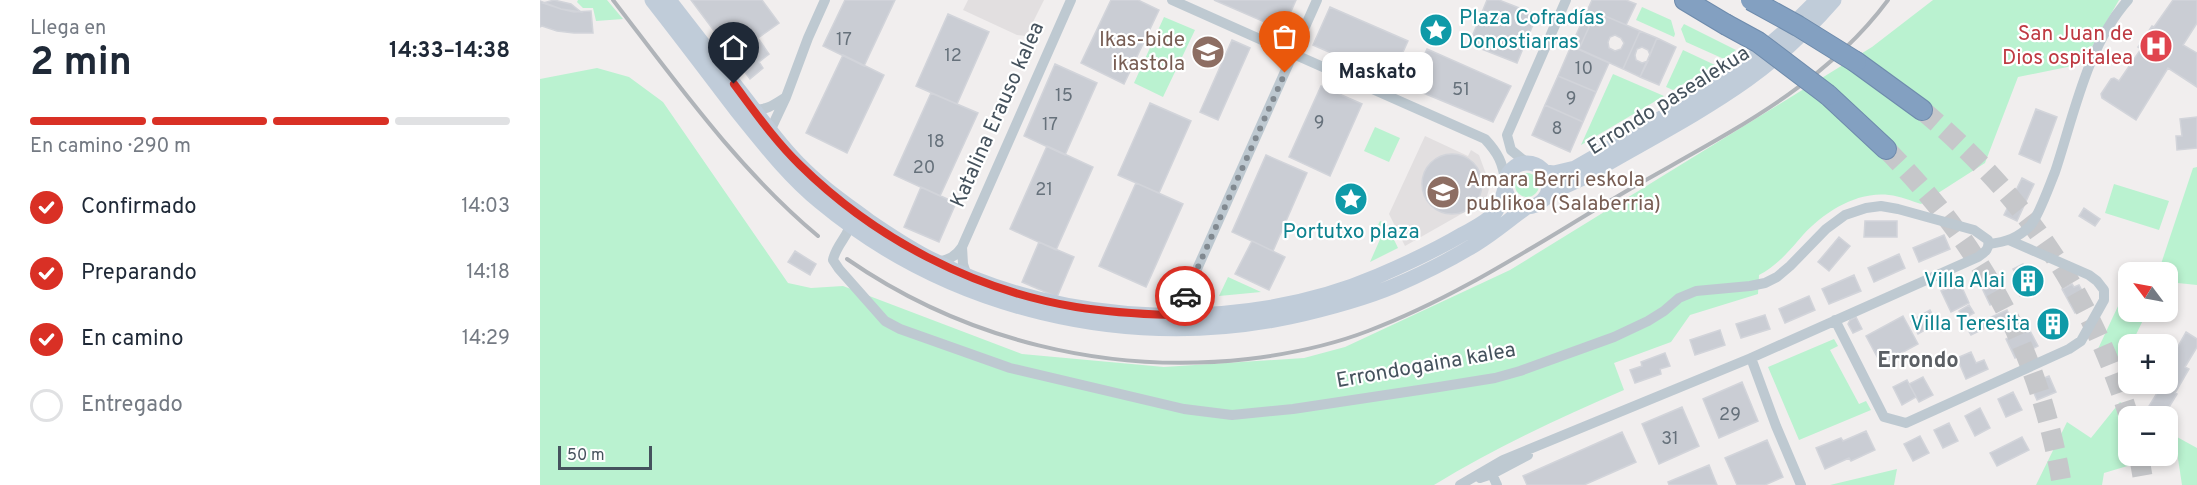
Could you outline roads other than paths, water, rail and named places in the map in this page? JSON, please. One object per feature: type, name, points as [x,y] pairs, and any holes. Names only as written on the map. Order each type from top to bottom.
[{"type":"highway","points":[[1686,0],[1758,42],[1828,95],[1886,149]]},
{"type":"highway","points":[[1751,0],[1856,62],[1923,110]]},
{"type":"main road","points":[[652,0],[754,132],[798,182],[851,226],[901,257],[949,282],[1025,309],[1066,319],[1121,327],[1213,328],[1272,321],[1323,310],[1391,287],[1433,268],[1478,243],[1527,207]]},
{"type":"main road","points":[[669,0],[770,131],[800,165],[853,210],[934,261],[967,276],[1075,307],[1122,313],[1205,316],[1252,310],[1328,294],[1371,279],[1428,254],[1487,220],[1496,211],[1505,185],[1511,171],[1515,167],[1527,163],[1540,168],[1545,172],[1549,187],[1543,201],[1527,207],[1512,202],[1505,185]]},
{"type":"main road","name":"Errondo pasealekua","points":[[1545,172],[1554,173],[1575,168],[1714,87],[1762,53],[1817,0]]},
{"type":"main road","name":"Errondo pasealekua","points":[[1543,201],[1557,190],[1581,179],[1738,86],[1794,42],[1834,0]]},
{"type":"street","points":[[754,132],[770,131],[825,0]]},
{"type":"street","name":"Katalina Erauso kalea","points":[[962,247],[1071,0]]},
{"type":"street","points":[[1172,0],[1485,140],[1498,153],[1504,169],[1505,185]]},
{"type":"street","points":[[1171,315],[1190,287],[1317,0]]},
{"type":"street","points":[[1485,140],[1496,140],[1506,135],[1566,0]]},
{"type":"street","points":[[1466,482],[1503,460],[1751,358],[1978,257],[1987,251],[1989,244],[2011,241],[2032,225],[2050,185],[2088,72],[2108,29],[2128,0]]},
{"type":"street","points":[[753,109],[768,108],[786,97]]},
{"type":"street","points":[[1506,135],[1511,150],[1527,163]]},
{"type":"street","name":"Errondogaina kalea","points":[[851,226],[836,248],[833,260],[838,269],[885,321],[900,329],[1010,368],[1184,410],[1232,416],[1439,387],[1520,371],[1614,337],[1648,321],[1679,298],[1696,291],[1765,283],[1790,266],[1826,229],[1845,215],[1866,208],[1881,206],[1898,209],[1974,230],[1985,236],[1989,244]]},
{"type":"street","points":[[851,226],[853,210]]},
{"type":"street","points":[[1835,320],[1884,417],[1906,423],[2069,349],[2081,341],[2104,300],[2104,290],[2089,275],[2011,241]]},
{"type":"street","points":[[934,261],[946,261],[957,254],[962,247]]},
{"type":"street","points":[[962,247],[963,264],[967,276]]},
{"type":"street","points":[[1190,287],[1191,304],[1205,316]]},
{"type":"street","points":[[1751,358],[1776,426],[1802,485]]},
{"type":"street","points":[[1466,482],[1492,474],[1540,446]]},
{"type":"street","points":[[1492,474],[1497,485]]},
{"type":"tunnel","points":[[1922,110],[1991,176],[2022,211],[2049,248],[2094,328],[2125,406]]},
{"type":"tunnel","points":[[1886,149],[1951,223],[1978,262],[2001,302],[2022,344],[2038,389],[2052,435],[2062,485]]},
{"type":"tunnel","points":[[2141,466],[2144,485]]},
{"type":"railway","points":[[613,0],[735,154],[761,183],[818,236]]},
{"type":"railway","points":[[847,259],[892,287],[939,311],[988,330],[1039,345],[1090,356],[1142,362],[1195,363],[1263,357],[1324,345],[1402,317],[1469,284],[1735,129],[1769,108],[1833,59],[1862,31],[1888,0]]},
{"type":"place","name":"Plaza Cofradías Donostiarras","points":[[1436,30]]},
{"type":"place","name":"San Juan de Dios ospitalea","points":[[2156,46]]},
{"type":"place","name":"Ikas-bide ikastola","points":[[1208,52]]},
{"type":"place","name":"Maskato","points":[[1285,73]]},
{"type":"place","name":"Amara Berri eskola publikoa (Salaberria)","points":[[1443,192]]},
{"type":"place","name":"Portutxo plaza","points":[[1351,199]]},
{"type":"place","name":"Villa Alai","points":[[2028,281]]},
{"type":"place","name":"Villa Teresita","points":[[2053,324]]},
{"type":"district","name":"Errondo","points":[[1918,361]]}]
